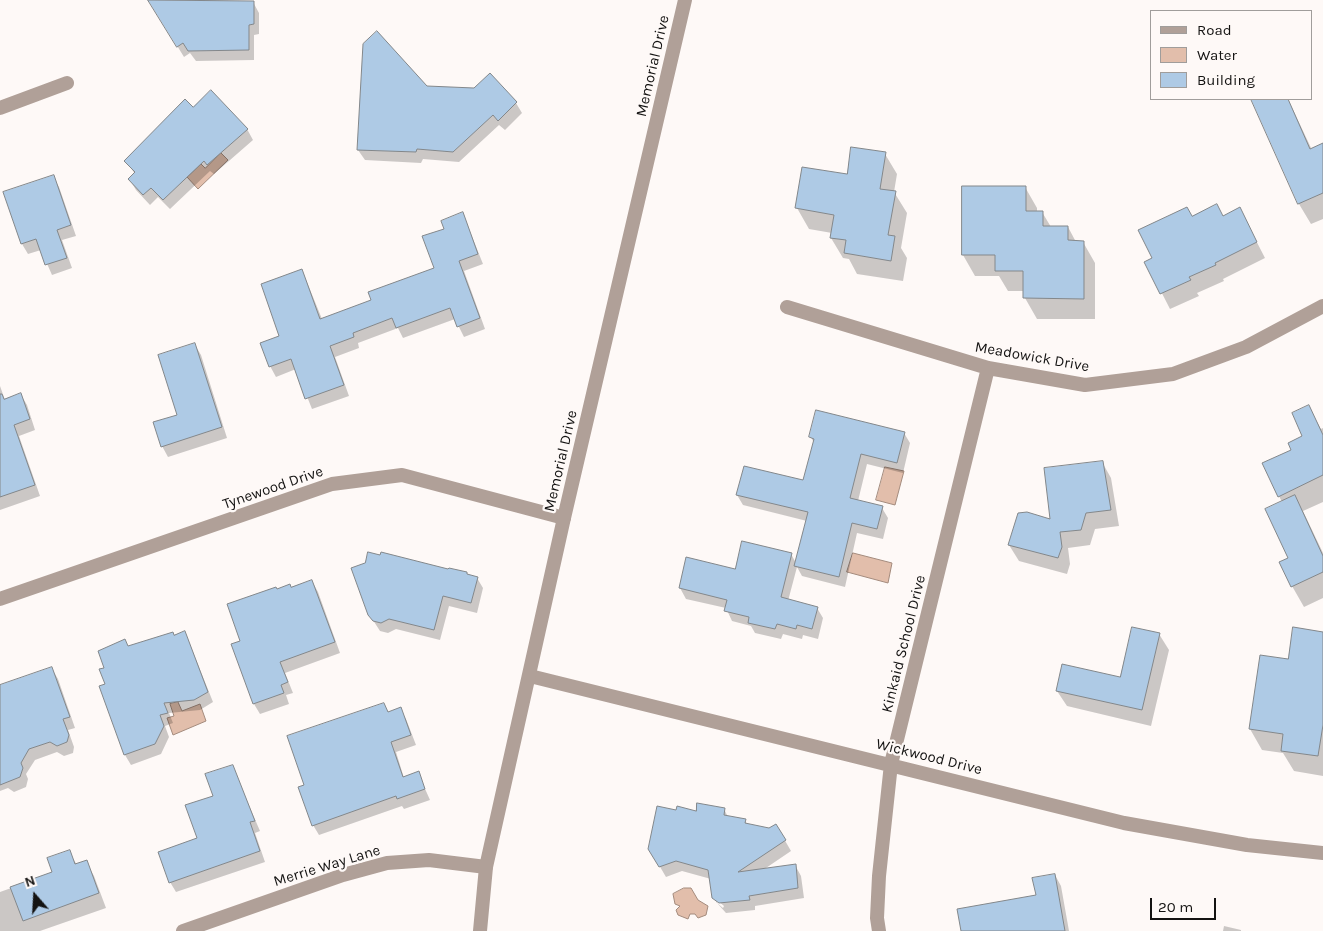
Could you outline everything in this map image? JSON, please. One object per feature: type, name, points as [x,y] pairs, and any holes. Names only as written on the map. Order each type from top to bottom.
[{"type":"street","name":"Memorial Drive","points":[[480,931],[486,867],[564,518],[685,0]]},
{"type":"street","points":[[0,108],[67,83]]},
{"type":"street","name":"Meadowick Drive","points":[[787,308],[988,368],[1085,385],[1173,374],[1246,347],[1323,306]]},
{"type":"street","name":"Kinkaid School Drive","points":[[879,931],[877,918],[879,876],[891,764],[988,368]]},
{"type":"street","name":"Tynewood Drive","points":[[0,600],[332,484],[402,475],[564,518]]},
{"type":"street","name":"Wickwood Drive","points":[[530,676],[1124,823],[1247,845],[1323,853]]},
{"type":"street","name":"Merrie Way Lane","points":[[183,931],[343,875],[387,863],[429,860],[486,867]]},
{"type":"water","points":[[221,153],[228,160],[198,189],[187,177],[201,164],[205,168]]},
{"type":"water","points":[[885,467],[904,471],[895,505],[876,500]]},
{"type":"water","points":[[853,553],[892,563],[888,583],[847,572]]},
{"type":"water","points":[[178,702],[182,711],[200,704],[206,721],[173,735],[167,718],[174,716],[170,704]]},
{"type":"water","points":[[684,888],[691,888],[698,900],[708,906],[706,915],[698,918],[695,914],[690,914],[688,919],[678,915],[676,910],[680,906],[675,904],[673,894]]},
{"type":"building","points":[[148,0],[254,1],[254,24],[249,25],[249,50],[188,51],[183,43],[177,47]]},
{"type":"building","points":[[377,31],[427,86],[474,88],[490,73],[517,102],[498,121],[493,115],[453,152],[417,149],[416,152],[357,150],[363,44]]},
{"type":"building","points":[[211,90],[248,129],[207,165],[204,161],[163,200],[151,188],[143,195],[128,179],[135,172],[124,161],[185,99],[193,107]]},
{"type":"building","points":[[1251,100],[1288,100],[1310,149],[1323,143],[1323,193],[1298,204]]},
{"type":"building","points":[[851,147],[886,152],[880,189],[896,191],[888,235],[895,236],[891,261],[844,253],[846,240],[830,238],[834,215],[795,208],[802,167],[847,174]]},
{"type":"building","points":[[54,175],[71,225],[57,230],[67,258],[45,265],[36,239],[21,244],[3,192]]},
{"type":"building","points":[[962,186],[1026,186],[1026,211],[1043,211],[1043,226],[1068,226],[1068,240],[1084,241],[1084,299],[1023,298],[1023,271],[995,271],[995,255],[962,255]]},
{"type":"building","points":[[1217,204],[1223,216],[1240,207],[1257,242],[1215,263],[1216,265],[1189,277],[1191,280],[1160,294],[1144,262],[1152,258],[1138,230],[1187,207],[1192,216]]},
{"type":"building","points":[[463,212],[478,254],[459,261],[480,318],[457,327],[450,308],[396,328],[392,318],[353,333],[354,337],[330,346],[344,385],[305,399],[291,359],[269,367],[260,343],[279,336],[261,284],[302,269],[320,319],[371,300],[368,292],[434,268],[422,236],[444,229],[441,221]]},
{"type":"building","points":[[195,343],[222,427],[161,447],[153,422],[177,415],[158,355]]},
{"type":"building","points":[[21,393],[30,419],[14,425],[35,485],[0,497],[0,394],[2,394],[4,399]]},
{"type":"building","points":[[1309,405],[1323,435],[1323,475],[1278,497],[1262,463],[1291,450],[1288,443],[1302,436],[1292,413]]},
{"type":"building","points":[[816,410],[905,432],[897,463],[861,454],[850,498],[883,506],[877,529],[852,523],[839,577],[794,566],[808,512],[736,495],[744,466],[803,480],[814,439],[809,437]]},
{"type":"building","points":[[1103,461],[1111,510],[1086,513],[1081,530],[1060,532],[1062,547],[1058,558],[1008,545],[1018,513],[1027,512],[1050,519],[1044,468]]},
{"type":"building","points":[[1295,495],[1323,556],[1323,572],[1291,587],[1279,562],[1288,558],[1265,509]]},
{"type":"building","points":[[742,541],[792,553],[781,597],[818,607],[812,629],[797,625],[796,629],[777,624],[775,629],[748,623],[749,617],[724,611],[727,600],[679,588],[686,557],[735,569]]},
{"type":"building","points":[[368,552],[380,555],[381,552],[467,572],[467,574],[478,577],[471,603],[443,596],[434,630],[389,619],[381,623],[373,621],[368,615],[351,568],[365,563]]},
{"type":"building","points":[[312,580],[335,642],[280,662],[288,682],[281,685],[284,693],[253,704],[231,644],[240,641],[227,604],[276,587],[277,589],[290,584],[291,587]]},
{"type":"building","points":[[1132,627],[1160,633],[1142,710],[1056,691],[1062,664],[1120,677]]},
{"type":"building","points":[[1293,627],[1323,632],[1323,725],[1318,756],[1281,751],[1283,734],[1249,729],[1260,655],[1288,659]]},
{"type":"building","points":[[185,631],[208,692],[194,700],[164,703],[168,713],[160,715],[164,726],[155,744],[124,755],[99,686],[105,684],[99,669],[104,668],[98,651],[125,639],[128,646],[173,632],[174,635]]},
{"type":"building","points":[[52,667],[70,717],[63,719],[69,735],[67,742],[57,746],[50,742],[29,749],[21,763],[23,768],[20,777],[0,785],[0,685]]},
{"type":"building","points":[[384,703],[388,712],[401,707],[411,735],[391,742],[403,777],[419,771],[425,789],[397,799],[396,796],[312,826],[298,787],[304,785],[287,736]]},
{"type":"building","points":[[233,765],[255,821],[250,822],[260,851],[169,883],[158,852],[197,838],[185,805],[213,796],[205,774]]},
{"type":"building","points":[[697,803],[725,808],[724,815],[746,819],[745,823],[769,828],[776,824],[786,840],[738,872],[796,864],[798,888],[749,896],[750,900],[719,903],[712,898],[708,870],[676,861],[659,867],[648,849],[657,806],[676,810],[677,806],[696,811]]},
{"type":"building","points":[[70,850],[75,864],[87,860],[99,893],[23,921],[10,887],[52,872],[47,858]]},
{"type":"building","points":[[1055,874],[1065,931],[961,931],[957,909],[1036,895],[1032,878]]}]
